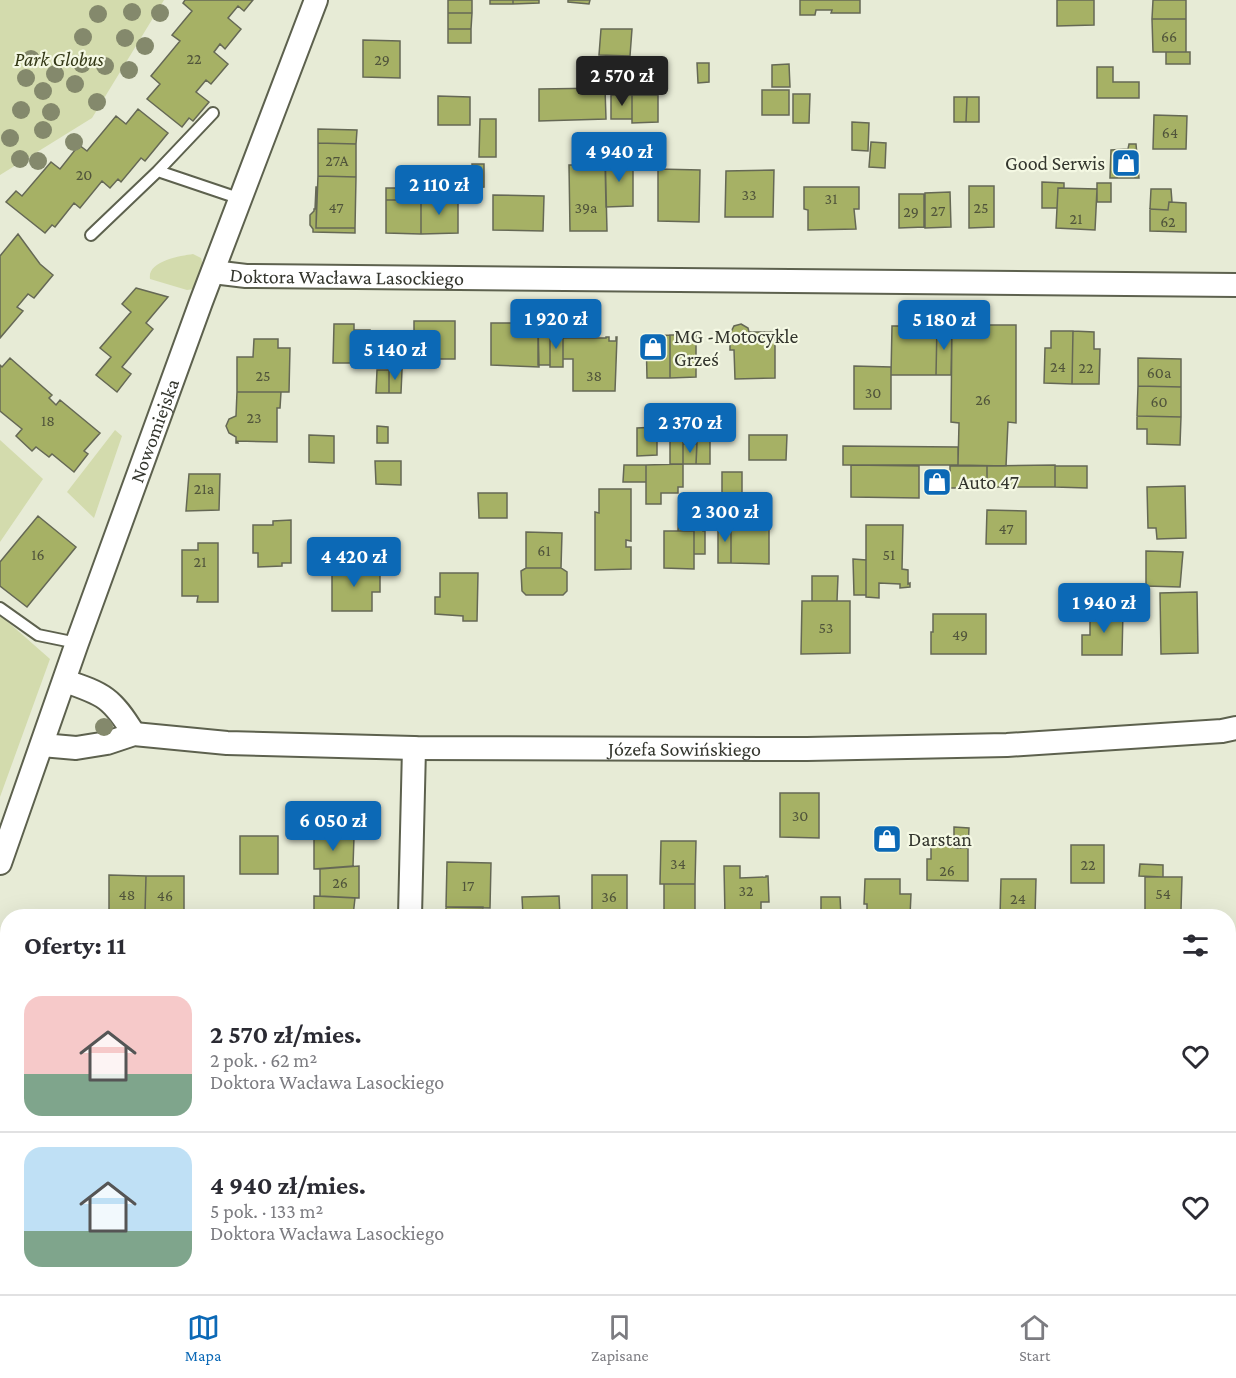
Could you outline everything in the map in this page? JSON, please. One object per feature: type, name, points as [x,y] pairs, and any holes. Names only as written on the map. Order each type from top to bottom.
[{"type":"street","name":"Nowomiejska","points":[[0,863],[77,643],[316,0]]},
{"type":"street","name":"Doktora Wacława Lasockiego","points":[[213,272],[246,276],[1236,285]]},
{"type":"street","points":[[65,681],[94,691],[111,701],[134,734]]},
{"type":"street","name":"Józefa Sowińskiego","points":[[42,745],[76,748],[107,743],[134,734],[227,743],[414,748],[807,749],[996,745],[1210,732],[1236,728]]},
{"type":"street","points":[[410,909],[414,748]]},
{"type":"lane","points":[[91,235],[158,171],[213,113]]},
{"type":"lane","points":[[158,171],[241,199]]},
{"type":"lane","points":[[0,608],[38,635],[77,643]]},
{"type":"green space","name":"Park Globus","points":[[0,0],[164,0],[92,118],[0,175]]},
{"type":"green space","points":[[193,254],[201,258],[203,265],[194,289],[187,290],[150,279],[150,273],[159,264],[166,260]]},
{"type":"green space","points":[[115,430],[122,436],[94,518],[67,492]]},
{"type":"green space","points":[[0,440],[43,479],[0,542]]},
{"type":"green space","points":[[0,615],[50,659],[0,797]]},
{"type":"building","points":[[185,0],[253,0],[244,11],[238,6],[228,18],[241,29],[225,49],[220,44],[214,52],[228,64],[211,84],[206,80],[196,92],[209,102],[193,121],[189,118],[182,127],[147,99],[160,84],[151,76],[180,41],[172,35],[192,11],[183,3]]},
{"type":"building","points":[[448,0],[472,0],[472,13],[448,13]]},
{"type":"building","points":[[490,0],[513,0],[513,4],[490,4]]},
{"type":"building","points":[[513,0],[539,0],[539,3],[513,4]]},
{"type":"building","points":[[568,0],[590,0],[589,4],[568,2]]},
{"type":"building","points":[[800,0],[860,0],[860,13],[831,13],[832,10],[816,10],[815,15],[800,15]]},
{"type":"building","points":[[1057,0],[1094,0],[1094,25],[1057,26]]},
{"type":"building","points":[[1153,0],[1186,0],[1186,19],[1152,19]]},
{"type":"building","points":[[448,13],[472,13],[471,29],[448,29]]},
{"type":"building","points":[[1152,19],[1186,19],[1186,52],[1153,52]]},
{"type":"building","points":[[448,29],[471,29],[471,43],[448,43]]},
{"type":"building","points":[[601,29],[632,29],[630,56],[599,55]]},
{"type":"building","points":[[363,40],[400,41],[400,78],[363,77]]},
{"type":"building","points":[[1166,52],[1190,52],[1190,64],[1166,64]]},
{"type":"building","points":[[697,63],[709,63],[709,82],[698,83]]},
{"type":"building","points":[[789,64],[790,87],[772,87],[772,65]]},
{"type":"building","points":[[1097,67],[1113,67],[1113,82],[1139,82],[1139,98],[1097,98]]},
{"type":"building","points":[[605,88],[606,119],[539,121],[539,89]]},
{"type":"building","points":[[762,90],[789,90],[789,115],[762,115]]},
{"type":"building","points":[[793,94],[810,94],[809,123],[793,123]]},
{"type":"building","points":[[611,95],[632,95],[632,119],[611,119]]},
{"type":"building","points":[[632,95],[658,95],[658,122],[632,123]]},
{"type":"building","points":[[438,96],[470,97],[470,125],[438,125]]},
{"type":"building","points":[[954,97],[967,97],[966,122],[954,122]]},
{"type":"building","points":[[967,97],[979,97],[979,122],[966,122]]},
{"type":"building","points":[[138,109],[168,133],[145,161],[141,158],[121,182],[118,179],[110,188],[102,181],[80,208],[74,203],[55,227],[52,225],[45,233],[6,202],[16,191],[22,196],[51,162],[60,169],[79,145],[87,151],[116,116],[126,124]]},
{"type":"building","points":[[1154,115],[1187,116],[1186,149],[1153,149]]},
{"type":"building","points":[[480,119],[496,119],[496,157],[479,157]]},
{"type":"building","points":[[852,122],[869,123],[868,151],[852,150]]},
{"type":"building","points":[[318,129],[357,130],[356,144],[318,143]]},
{"type":"building","points":[[871,142],[886,143],[885,168],[869,167]]},
{"type":"building","points":[[318,143],[356,144],[356,177],[318,176]]},
{"type":"building","points":[[1129,144],[1136,144],[1139,178],[1110,178],[1111,150],[1128,149]]},
{"type":"building","points":[[605,149],[607,231],[570,231],[569,165],[580,165],[580,150]]},
{"type":"building","points":[[633,159],[633,206],[606,207],[605,160]]},
{"type":"building","points":[[472,164],[484,164],[484,187],[473,188]]},
{"type":"building","points":[[658,169],[700,170],[699,222],[658,221]]},
{"type":"building","points":[[774,170],[773,217],[725,217],[726,171]]},
{"type":"building","points":[[318,176],[356,177],[355,228],[316,228]]},
{"type":"building","points":[[1042,182],[1064,183],[1064,188],[1058,188],[1057,208],[1042,208]]},
{"type":"building","points":[[1097,183],[1111,183],[1111,202],[1097,202]]},
{"type":"building","points":[[969,186],[994,186],[994,227],[969,228]]},
{"type":"building","points":[[316,187],[316,228],[355,228],[355,233],[313,232],[310,215],[315,209]]},
{"type":"building","points":[[804,187],[859,187],[859,209],[854,209],[856,229],[808,230],[808,210],[804,209]]},
{"type":"building","points":[[386,188],[420,188],[420,200],[386,200]]},
{"type":"building","points":[[1058,188],[1097,189],[1095,230],[1056,228]]},
{"type":"building","points":[[1151,189],[1171,189],[1172,202],[1169,202],[1168,210],[1150,209]]},
{"type":"building","points":[[950,192],[951,227],[925,228],[925,193]]},
{"type":"building","points":[[899,194],[924,194],[924,227],[899,228]]},
{"type":"building","points":[[493,195],[544,196],[543,231],[493,230]]},
{"type":"building","points":[[421,199],[458,199],[458,233],[421,234]]},
{"type":"building","points":[[386,200],[421,200],[421,234],[386,233]]},
{"type":"building","points":[[1169,202],[1186,203],[1186,232],[1150,231],[1150,209],[1168,210]]},
{"type":"building","points":[[18,234],[40,264],[53,275],[34,298],[28,294],[17,307],[23,311],[0,338],[0,256]]},
{"type":"building","points":[[136,288],[168,297],[146,323],[153,329],[122,367],[131,374],[117,392],[96,375],[111,357],[100,348],[131,312],[122,304]]},
{"type":"building","points":[[414,321],[455,321],[455,359],[414,359]]},
{"type":"building","points":[[491,323],[538,323],[539,367],[491,365]]},
{"type":"building","points":[[538,323],[550,323],[550,365],[538,365]]},
{"type":"building","points":[[334,324],[354,324],[354,330],[370,330],[369,363],[333,363]]},
{"type":"building","points":[[741,324],[748,328],[749,332],[775,332],[775,378],[735,379],[734,350],[730,350],[730,334],[734,326]]},
{"type":"building","points":[[952,325],[1016,325],[1016,423],[1008,422],[1006,466],[958,465],[959,423],[951,422]]},
{"type":"building","points":[[892,326],[937,326],[936,375],[891,375]]},
{"type":"building","points":[[937,326],[952,327],[951,375],[936,375]]},
{"type":"building","points":[[1051,331],[1073,331],[1072,384],[1044,383],[1045,348],[1051,348]]},
{"type":"building","points":[[1073,331],[1094,332],[1094,349],[1100,349],[1099,384],[1072,384]]},
{"type":"building","points":[[550,333],[563,334],[563,367],[550,367]]},
{"type":"building","points":[[670,335],[670,378],[647,378],[646,336]]},
{"type":"building","points":[[670,335],[696,335],[696,377],[670,378]]},
{"type":"building","points":[[609,337],[609,341],[616,341],[617,337],[615,391],[573,391],[573,359],[563,359],[563,338]]},
{"type":"building","points":[[254,339],[278,339],[278,348],[290,348],[289,392],[237,392],[237,357],[253,357]]},
{"type":"building","points":[[390,345],[402,346],[402,370],[389,370]]},
{"type":"building","points":[[10,358],[52,395],[49,398],[56,405],[60,400],[100,433],[84,451],[88,454],[74,472],[52,454],[49,457],[36,447],[32,451],[16,436],[22,429],[0,411],[0,365],[2,367]]},
{"type":"building","points":[[1138,358],[1181,359],[1181,387],[1138,386]]},
{"type":"building","points":[[854,366],[891,367],[891,409],[854,409]]},
{"type":"building","points":[[377,370],[389,370],[389,393],[376,393]]},
{"type":"building","points":[[389,370],[402,370],[401,393],[389,393]]},
{"type":"building","points":[[1138,386],[1181,387],[1181,417],[1137,416]]},
{"type":"building","points":[[237,392],[281,392],[280,408],[277,408],[277,442],[237,441],[236,443],[236,437],[229,433],[226,426],[229,419],[236,416]]},
{"type":"building","points":[[1137,416],[1181,417],[1180,445],[1147,444],[1147,429],[1137,429]]},
{"type":"building","points":[[377,426],[388,427],[388,443],[377,443]]},
{"type":"building","points":[[657,427],[657,455],[637,456],[637,428]]},
{"type":"building","points":[[309,435],[334,436],[334,463],[309,462]]},
{"type":"building","points":[[749,435],[787,435],[786,460],[749,460]]},
{"type":"building","points":[[670,438],[683,438],[683,464],[670,464]]},
{"type":"building","points":[[697,439],[710,439],[710,464],[696,464]]},
{"type":"building","points":[[683,444],[697,444],[696,464],[683,464]]},
{"type":"building","points":[[843,446],[958,447],[958,465],[843,465]]},
{"type":"building","points":[[375,461],[401,461],[401,485],[376,484]]},
{"type":"building","points":[[683,464],[683,487],[678,487],[678,493],[661,493],[661,504],[646,504],[646,465]]},
{"type":"building","points":[[624,465],[646,465],[646,482],[623,482]]},
{"type":"building","points":[[851,465],[919,466],[919,498],[851,497]]},
{"type":"building","points":[[1055,465],[1055,487],[987,487],[987,466]]},
{"type":"building","points":[[950,466],[987,466],[987,488],[950,488]]},
{"type":"building","points":[[1055,466],[1087,466],[1087,488],[1055,487]]},
{"type":"building","points":[[722,472],[742,472],[742,496],[722,496]]},
{"type":"building","points":[[189,474],[220,474],[219,510],[186,511]]},
{"type":"building","points":[[1185,486],[1186,538],[1157,539],[1156,528],[1148,528],[1147,487]]},
{"type":"building","points":[[599,489],[631,489],[631,541],[626,540],[626,547],[631,547],[631,569],[595,570],[595,512],[599,513]]},
{"type":"building","points":[[478,493],[507,493],[507,518],[479,518]]},
{"type":"building","points":[[679,506],[702,506],[705,554],[694,554],[694,531],[678,531]]},
{"type":"building","points":[[987,510],[1026,511],[1026,544],[986,544]]},
{"type":"building","points":[[38,516],[76,547],[27,607],[0,586],[0,562]]},
{"type":"building","points":[[291,520],[291,563],[282,563],[282,566],[258,567],[258,553],[253,553],[253,525],[273,525],[273,521]]},
{"type":"building","points":[[718,523],[731,523],[731,563],[718,563]]},
{"type":"building","points":[[866,525],[903,525],[902,569],[908,570],[910,587],[900,588],[900,584],[879,583],[879,598],[866,597]]},
{"type":"building","points":[[731,527],[769,528],[769,564],[731,563]]},
{"type":"building","points":[[664,531],[694,531],[694,569],[664,568]]},
{"type":"building","points":[[526,532],[562,533],[561,568],[526,568]]},
{"type":"building","points":[[198,543],[218,543],[218,602],[197,602],[198,596],[182,596],[182,550],[198,550]]},
{"type":"building","points":[[1146,551],[1183,552],[1180,587],[1146,586]]},
{"type":"building","points":[[853,559],[866,560],[866,595],[854,595]]},
{"type":"building","points":[[332,567],[380,569],[380,592],[372,592],[372,611],[332,611]]},
{"type":"building","points":[[526,568],[561,568],[567,572],[567,591],[563,595],[526,595],[522,591],[521,571]]},
{"type":"building","points":[[440,573],[478,573],[477,621],[463,621],[463,616],[435,614],[435,597],[440,597]]},
{"type":"building","points":[[812,576],[838,576],[837,601],[812,601]]},
{"type":"building","points":[[1197,592],[1198,653],[1161,654],[1160,593]]},
{"type":"building","points":[[802,601],[850,601],[850,653],[801,654]]},
{"type":"building","points":[[1090,611],[1123,611],[1122,655],[1082,655],[1082,635],[1090,635]]},
{"type":"building","points":[[933,614],[986,614],[986,654],[931,654]]},
{"type":"building","points":[[780,793],[819,793],[819,838],[780,837]]},
{"type":"building","points":[[954,827],[969,828],[968,848],[955,848]]},
{"type":"building","points":[[240,836],[278,836],[278,874],[240,874]]},
{"type":"building","points":[[314,837],[354,837],[353,866],[314,869]]},
{"type":"building","points":[[661,841],[696,841],[695,884],[660,884]]},
{"type":"building","points":[[931,842],[955,842],[955,848],[968,848],[968,881],[927,880],[927,859],[931,859]]},
{"type":"building","points":[[1071,845],[1104,845],[1104,883],[1071,883]]},
{"type":"building","points":[[447,862],[491,863],[490,908],[446,907]]},
{"type":"building","points":[[1140,864],[1163,865],[1163,877],[1139,876]]},
{"type":"building","points":[[359,866],[359,898],[320,896],[320,869]]},
{"type":"building","points":[[724,866],[740,866],[740,878],[768,876],[769,902],[761,902],[761,909],[725,909]]},
{"type":"building","points":[[109,875],[146,876],[145,909],[109,909]]},
{"type":"building","points":[[592,875],[627,875],[627,909],[592,909]]},
{"type":"building","points":[[146,876],[184,876],[184,909],[145,909]]},
{"type":"building","points":[[1145,877],[1182,877],[1181,909],[1145,909]]},
{"type":"building","points":[[865,879],[900,879],[900,894],[911,894],[910,909],[867,909],[867,904],[864,904]]},
{"type":"building","points":[[1001,879],[1036,879],[1035,909],[1000,909]]},
{"type":"building","points":[[664,884],[695,884],[695,909],[664,909]]},
{"type":"building","points":[[314,896],[355,898],[354,909],[314,909]]},
{"type":"building","points":[[559,896],[560,909],[523,909],[522,897]]},
{"type":"building","points":[[821,897],[840,897],[841,909],[821,909]]},
{"type":"building","points":[[446,907],[483,907],[483,909],[446,909]]},
{"type":"place","name":"Good Serwis","points":[[1126,163]]},
{"type":"place","name":"MG -Motocykle Grześ","points":[[653,347]]},
{"type":"place","name":"Auto 47","points":[[937,482]]},
{"type":"place","name":"Darstan","points":[[887,839]]}]
